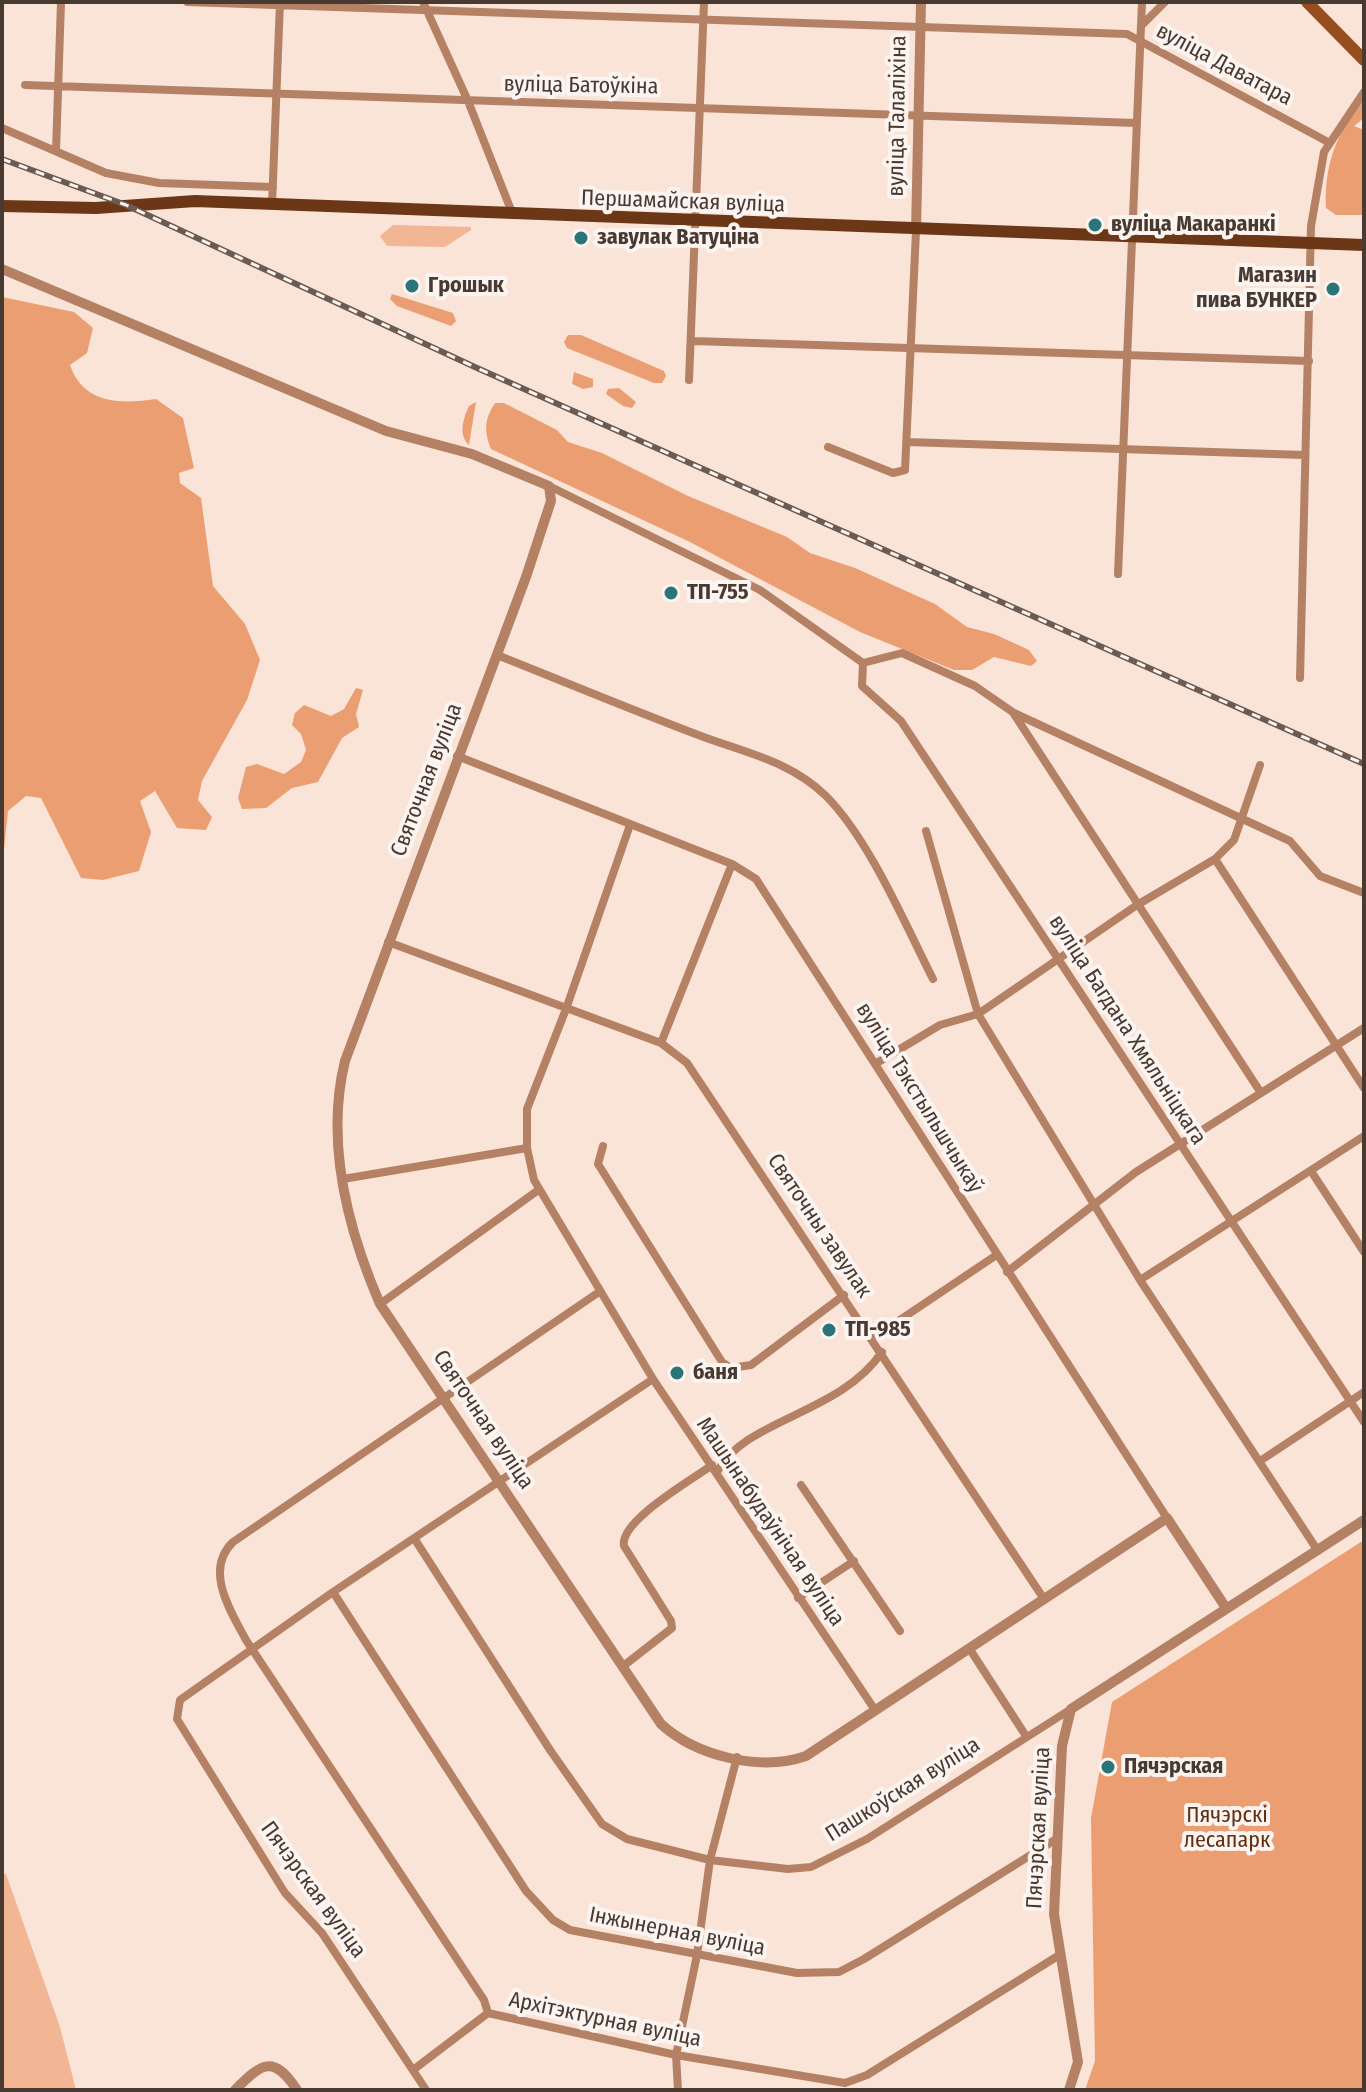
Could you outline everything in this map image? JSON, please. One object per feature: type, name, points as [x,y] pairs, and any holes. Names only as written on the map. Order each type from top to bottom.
[{"type":"main road","points":[[1307,2],[1364,60]]},
{"type":"main road","name":"Першамайская вуліца","points":[[2,206],[96,208],[171,201],[916,231],[1364,245]]},
{"type":"street","points":[[56,151],[61,2]]},
{"type":"street","name":"вуліца Даватара","points":[[187,2],[425,6],[704,20],[1127,34],[1328,142]]},
{"type":"street","points":[[689,380],[693,341],[704,2]]},
{"type":"street","name":"вуліца Талаліхіна","points":[[916,231],[921,2]]},
{"type":"street","points":[[1118,574],[1142,2]]},
{"type":"street","points":[[1141,26],[1165,2]]},
{"type":"street","points":[[272,205],[280,4]]},
{"type":"street","points":[[425,6],[468,101],[513,216]]},
{"type":"street","name":"вуліца Батоўкіна","points":[[25,85],[1136,123]]},
{"type":"street","points":[[1300,678],[1311,244],[1328,142],[1364,92]]},
{"type":"street","points":[[2,128],[106,173],[159,183],[273,187]]},
{"type":"street","points":[[828,447],[893,473],[905,470],[916,231]]},
{"type":"street","points":[[2,269],[386,431],[472,454],[549,486],[760,590],[863,663],[902,653],[975,686],[1014,713],[1290,841],[1320,876],[1364,893]]},
{"type":"street","points":[[693,341],[1309,361]]},
{"type":"street","points":[[907,442],[1124,446],[1304,455]]},
{"type":"street","name":"Святочная вуліца","points":[[549,486],[551,501],[532,558],[388,942],[338,1088],[336,1114],[353,1234],[380,1304],[446,1398],[661,1724],[674,1736],[700,1750],[777,1764],[806,1756],[1167,1518]]},
{"type":"street","points":[[497,655],[701,736],[784,764],[812,783],[839,809],[860,843],[933,979]]},
{"type":"street","name":"вуліца Багдана Хмяльніцкага","points":[[863,663],[862,686],[901,721],[1364,1422]]},
{"type":"street","points":[[1014,713],[1261,1093]]},
{"type":"street","name":"вуліца Тэкстыльшчыкаў","points":[[457,756],[732,864],[756,879],[995,1256],[1226,1608]]},
{"type":"street","points":[[875,1064],[940,1025],[978,1014],[1137,905],[1215,859],[1234,840],[1260,765]]},
{"type":"street","name":"Машынабудаўнічая вуліца","points":[[630,825],[566,1009],[527,1109],[527,1148],[537,1191],[653,1379],[875,1710]]},
{"type":"street","points":[[926,831],[978,1014],[1140,1280],[1318,1551]]},
{"type":"street","points":[[1215,859],[1364,1088]]},
{"type":"street","points":[[388,942],[661,1043],[732,864]]},
{"type":"street","points":[[1007,1272],[1113,1188],[1364,1028]]},
{"type":"street","name":"Святочны завулак","points":[[661,1043],[687,1063],[1044,1599]]},
{"type":"street","points":[[1140,1280],[1364,1136]]},
{"type":"street","points":[[603,1146],[598,1164],[722,1362],[731,1368],[751,1365],[844,1295]]},
{"type":"street","points":[[343,1179],[527,1148]]},
{"type":"street","points":[[1311,1171],[1364,1252]]},
{"type":"street","points":[[380,1304],[537,1191]]},
{"type":"street","points":[[873,1338],[995,1256]]},
{"type":"street","points":[[446,1398],[599,1292]]},
{"type":"street","points":[[622,1667],[672,1628],[671,1621],[624,1546],[625,1532],[640,1517],[714,1468],[740,1444],[846,1390],[868,1374],[882,1352]]},
{"type":"street","points":[[253,1650],[333,1592],[653,1379]]},
{"type":"street","points":[[1260,1461],[1364,1392]]},
{"type":"street","name":"Архітэктурная вуліца","points":[[446,1398],[233,1542],[225,1550],[220,1563],[220,1582],[229,1609],[253,1650],[484,2000],[488,2013],[676,2055],[845,2083],[867,2075],[1061,1954]]},
{"type":"street","points":[[801,1485],[900,1631]]},
{"type":"street","name":"Пашкоўская вуліца","points":[[414,1538],[602,1824],[627,1839],[710,1860],[788,1869],[825,1863],[1364,1520]]},
{"type":"street","points":[[798,1598],[854,1561]]},
{"type":"street","name":"Інжынерная вуліца","points":[[333,1592],[536,1905],[570,1930],[797,1973],[839,1972],[1058,1838]]},
{"type":"street","points":[[969,1648],[1026,1736]]},
{"type":"street","name":"Пячэрская вуліца","points":[[253,1650],[180,1700],[176,1709],[177,1719],[285,1893],[322,1933],[426,2090]]},
{"type":"street","name":"Пячэрская вуліца","points":[[1069,2090],[1078,2062],[1054,1914],[1062,1746],[1071,1709]]},
{"type":"street","points":[[678,2090],[676,2055],[697,1955],[710,1860],[737,1757]]},
{"type":"street","points":[[413,2070],[488,2013]]},
{"type":"street","points":[[235,2090],[251,2073],[271,2065],[286,2073],[297,2090]]},
{"type":"shaded area","points":[[393,225],[471,227],[471,230],[445,247],[387,246],[380,236]]},
{"type":"shaded area","points":[[2,1874],[6,1874],[60,2027],[76,2090],[2,2090]]},
{"type":"green space","points":[[1364,100],[1364,118],[1354,126],[1364,130],[1364,215],[1336,215],[1326,208],[1330,164],[1339,137]]},
{"type":"green space","points":[[392,294],[453,313],[456,321],[451,326],[397,306],[390,299]]},
{"type":"green space","points":[[2,297],[74,312],[93,328],[87,353],[70,365],[84,388],[94,395],[117,401],[156,399],[183,418],[194,468],[179,473],[180,483],[201,498],[213,586],[245,624],[260,660],[247,700],[202,781],[198,800],[212,817],[206,830],[177,828],[155,791],[140,801],[151,832],[139,871],[103,880],[81,878],[41,798],[26,796],[8,811],[2,869]]},
{"type":"green space","points":[[568,335],[581,335],[664,371],[666,376],[662,383],[654,383],[567,348],[564,342]]},
{"type":"green space","points":[[574,372],[593,379],[593,387],[583,389],[572,384]]},
{"type":"green space","points":[[619,388],[636,402],[632,408],[623,406],[606,394],[608,389]]},
{"type":"green space","points":[[476,402],[469,445],[464,437],[463,421],[469,406]]},
{"type":"green space","points":[[495,403],[504,403],[557,430],[568,442],[602,453],[688,496],[787,537],[810,553],[855,568],[935,604],[967,627],[994,634],[1029,650],[1037,661],[1031,666],[994,657],[972,670],[954,670],[860,632],[690,542],[491,449],[486,426]]},
{"type":"green space","points":[[356,688],[363,690],[356,714],[359,727],[342,738],[318,782],[292,788],[266,808],[242,809],[238,798],[246,767],[257,764],[284,774],[301,762],[306,750],[301,734],[292,725],[295,713],[304,705],[331,716],[344,709]]},
{"type":"green space","name":"Пячэрскі лесапарк","points":[[1364,1540],[1364,2090],[1085,2090],[1095,2061],[1091,1818],[1112,1702]]},
{"type":"railway","points":[[2,159],[126,205],[477,368],[1364,764]]},
{"type":"place","name":"вуліца Макаранкі","points":[[1095,225]]},
{"type":"place","name":"завулак Ватуціна","points":[[581,238]]},
{"type":"place","name":"Грошык","points":[[412,286]]},
{"type":"place","name":"Магазин пива БУНКЕР","points":[[1333,289]]},
{"type":"place","name":"ТП-755","points":[[671,593]]},
{"type":"place","name":"ТП-985","points":[[829,1330]]},
{"type":"place","name":"баня","points":[[677,1373]]},
{"type":"place","name":"Пячэрская","points":[[1108,1767]]}]
